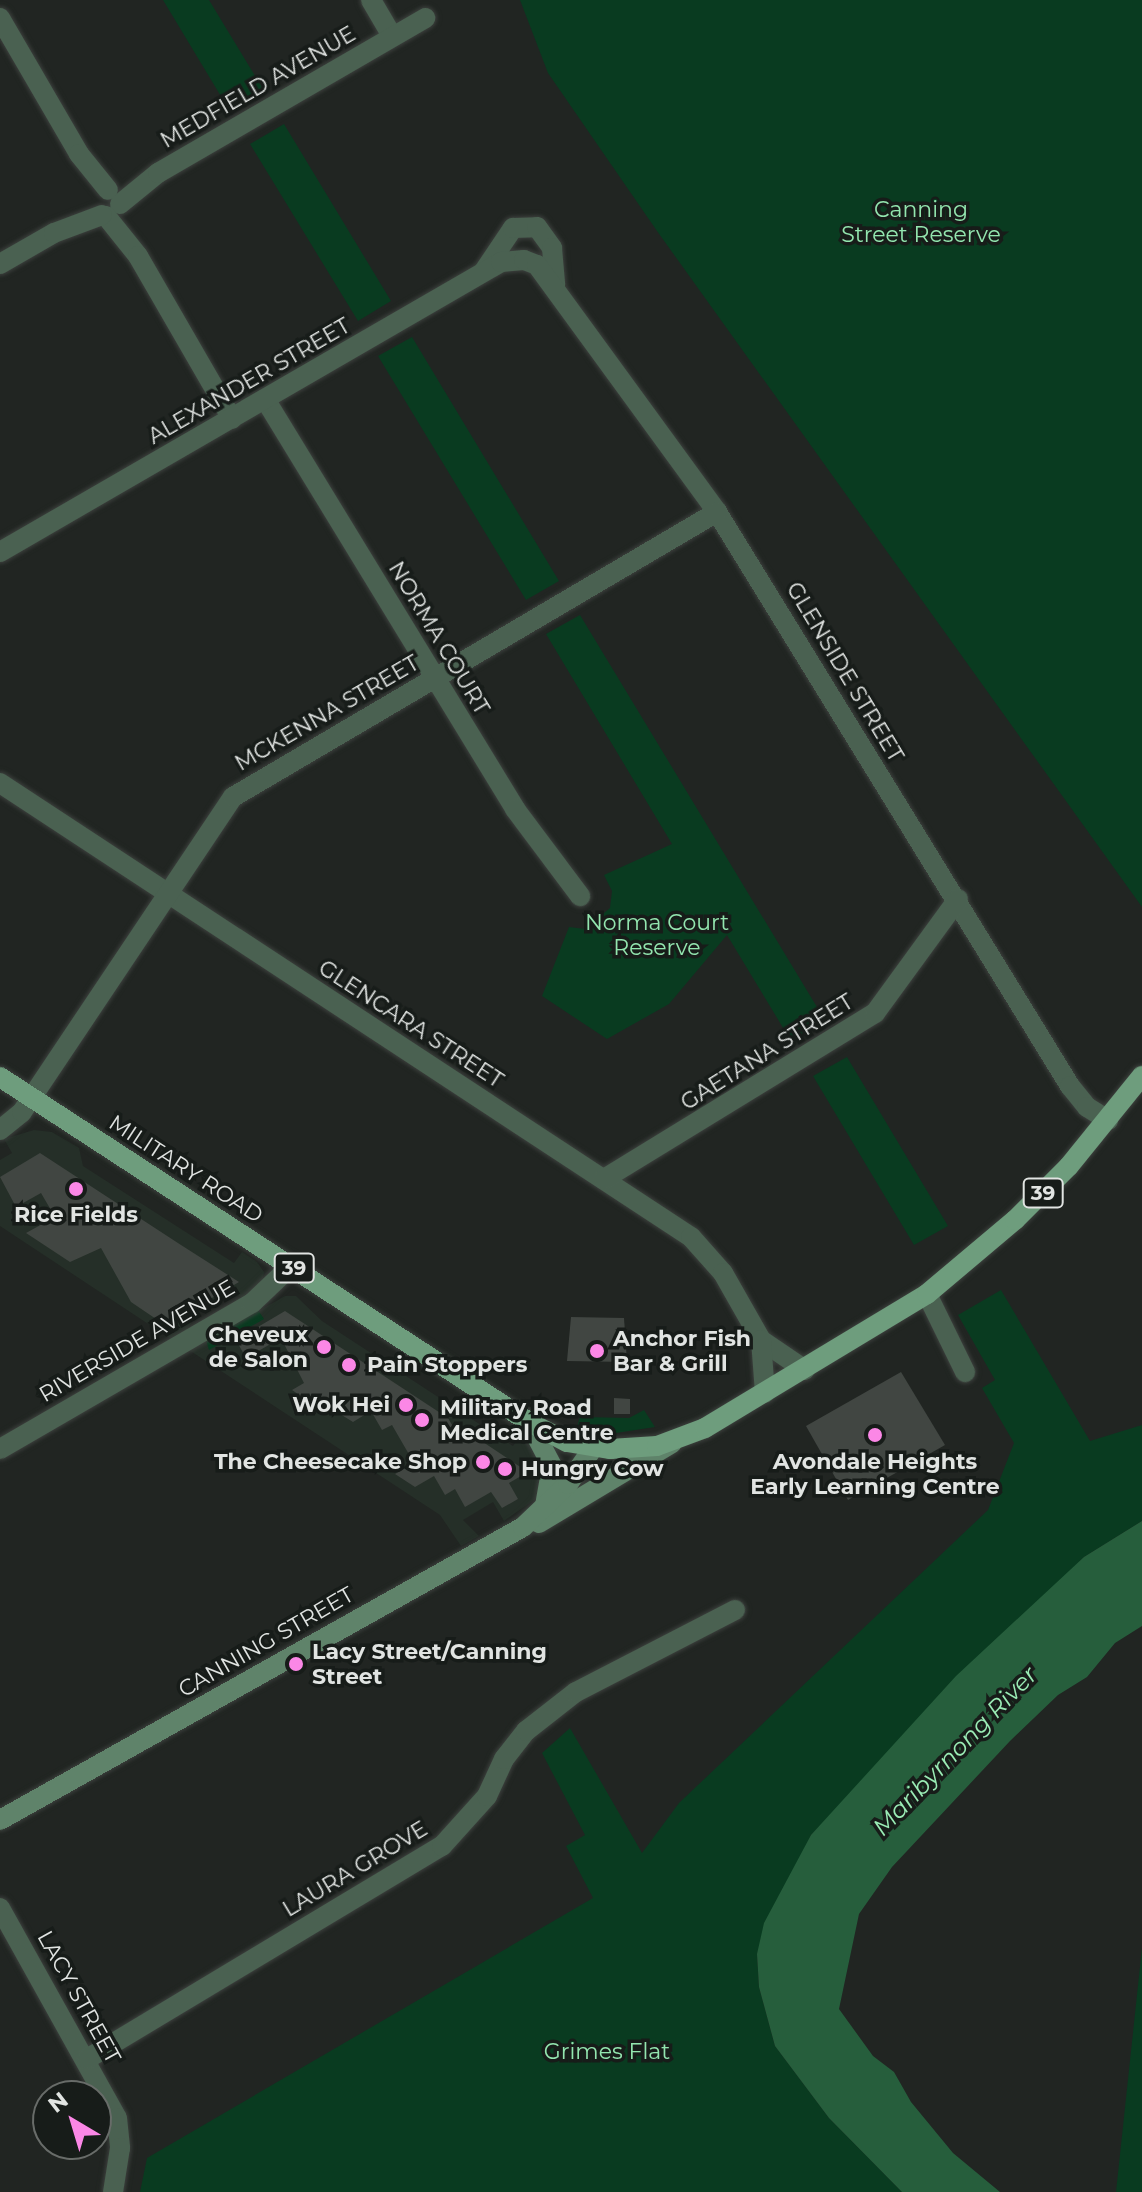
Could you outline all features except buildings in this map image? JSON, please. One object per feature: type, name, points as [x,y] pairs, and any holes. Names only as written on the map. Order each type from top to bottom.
[{"type":"main road","name":"CANNING STREET","points":[[593,1448],[638,1449],[675,1441],[805,1370],[927,1294],[1015,1220],[1108,1120],[1142,1076]]},
{"type":"main road","name":"MILITARY ROAD","points":[[0,1077],[529,1422],[593,1448]]},
{"type":"street","points":[[371,0],[392,36]]},
{"type":"street","points":[[0,18],[232,419]]},
{"type":"street","name":"MEDFIELD AVENUE","points":[[0,264],[425,18]]},
{"type":"street","points":[[484,273],[513,228],[537,227],[552,248],[555,285]]},
{"type":"street","name":"ALEXANDER STREET","points":[[0,552],[501,262],[524,260]]},
{"type":"street","name":"GLENSIDE STREET","points":[[524,260],[537,265],[555,285],[717,512],[958,899],[1070,1086],[1087,1107],[1108,1120]]},
{"type":"street","name":"NORMA COURT","points":[[265,399],[515,809],[580,896]]},
{"type":"street","name":"MCKENNA STREET","points":[[0,1130],[18,1118],[165,892],[233,797],[717,512]]},
{"type":"street","name":"GLENCARA STREET","points":[[0,783],[604,1179],[705,1250],[761,1340],[805,1370]]},
{"type":"street","name":"GAETANA STREET","points":[[604,1179],[875,1013],[958,899]]},
{"type":"street","name":"RIVERSIDE AVENUE","points":[[0,1449],[252,1303],[291,1266]]},
{"type":"street","points":[[927,1294],[965,1372]]},
{"type":"street","name":"GLENCARA STREET","points":[[761,1340],[765,1393]]},
{"type":"street","points":[[529,1422],[552,1466],[541,1513]]},
{"type":"street","name":"CANNING STREET","points":[[0,1820],[36,1803],[523,1527],[609,1486],[675,1441]]},
{"type":"street","name":"CANNING STREET","points":[[523,1527],[541,1513],[593,1448]]},
{"type":"street","name":"LAURA GROVE","points":[[87,2059],[442,1846],[487,1796],[504,1759],[526,1731],[576,1692],[735,1610]]},
{"type":"street","name":"CANNING STREET","points":[[0,1829],[36,1803]]},
{"type":"street","name":"LACY STREET","points":[[2,1909],[117,2118],[120,2148],[113,2192]]},
{"type":"shaded area","points":[[34,1130],[52,1132],[79,1148],[83,1166],[234,1263],[242,1252],[257,1262],[264,1272],[262,1284],[242,1298],[233,1291],[197,1312],[187,1330],[171,1339],[0,1226],[0,1160],[12,1153],[4,1139]]},
{"type":"shaded area","points":[[285,1296],[296,1296],[322,1321],[513,1446],[520,1436],[530,1443],[544,1462],[538,1497],[504,1521],[493,1502],[463,1520],[479,1536],[461,1546],[440,1515],[189,1350]]},
{"type":"green space","points":[[163,0],[209,0],[263,89],[228,108]]},
{"type":"green space","name":"Canning Street Reserve","points":[[520,0],[1142,0],[1142,907],[657,231],[548,73]]},
{"type":"green space","points":[[284,124],[391,301],[358,321],[250,144]]},
{"type":"green space","points":[[412,337],[559,581],[526,600],[378,356]]},
{"type":"green space","name":"Norma Court Reserve","points":[[580,615],[826,1022],[791,1041],[727,935],[669,1004],[607,1039],[542,996],[569,927],[585,929],[610,908],[612,891],[604,875],[672,844],[546,634]]},
{"type":"green space","points":[[847,1057],[948,1226],[914,1245],[813,1076]]},
{"type":"green space","name":"Grimes Flat","points":[[1001,1290],[1090,1441],[1142,1425],[1142,1521],[1084,1557],[811,1835],[757,1954],[759,1987],[775,2046],[829,2118],[902,2192],[140,2192],[147,2158],[593,1898],[566,1846],[585,1835],[542,1753],[570,1728],[642,1853],[679,1803],[988,1510],[1014,1443],[982,1388],[995,1380],[958,1315]]},
{"type":"green space","points":[[258,1310],[264,1319],[209,1350],[206,1340]]},
{"type":"green space","points":[[644,1410],[655,1427],[616,1433],[577,1427],[580,1417],[629,1418]]},
{"type":"green space","points":[[1142,1948],[1142,2192],[1116,2192]]},
{"type":"water","name":"Maribyrnong River","points":[[1142,1521],[1142,1626],[1115,1643],[1087,1677],[1058,1695],[1010,1741],[892,1867],[859,1914],[839,2009],[873,2056],[894,2072],[911,2102],[953,2153],[1000,2192],[902,2192],[829,2118],[775,2046],[759,1987],[757,1954],[764,1923],[811,1835],[956,1676],[1084,1557]]},
{"type":"place","name":"Rice Fields","points":[[76,1189]]},
{"type":"place","name":"Cheveux de Salon","points":[[324,1347]]},
{"type":"place","name":"Anchor Fish Bar & Grill","points":[[597,1351]]},
{"type":"place","name":"Pain Stoppers","points":[[349,1365]]},
{"type":"place","name":"Wok Hei","points":[[406,1405]]},
{"type":"place","name":"Military Road Medical Centre","points":[[422,1420]]},
{"type":"place","name":"Avondale Heights Early Learning Centre","points":[[875,1435]]},
{"type":"place","name":"The Cheesecake Shop","points":[[483,1462]]},
{"type":"place","name":"Hungry Cow","points":[[505,1469]]},
{"type":"place","name":"Lacy Street/Canning Street","points":[[296,1664]]}]
